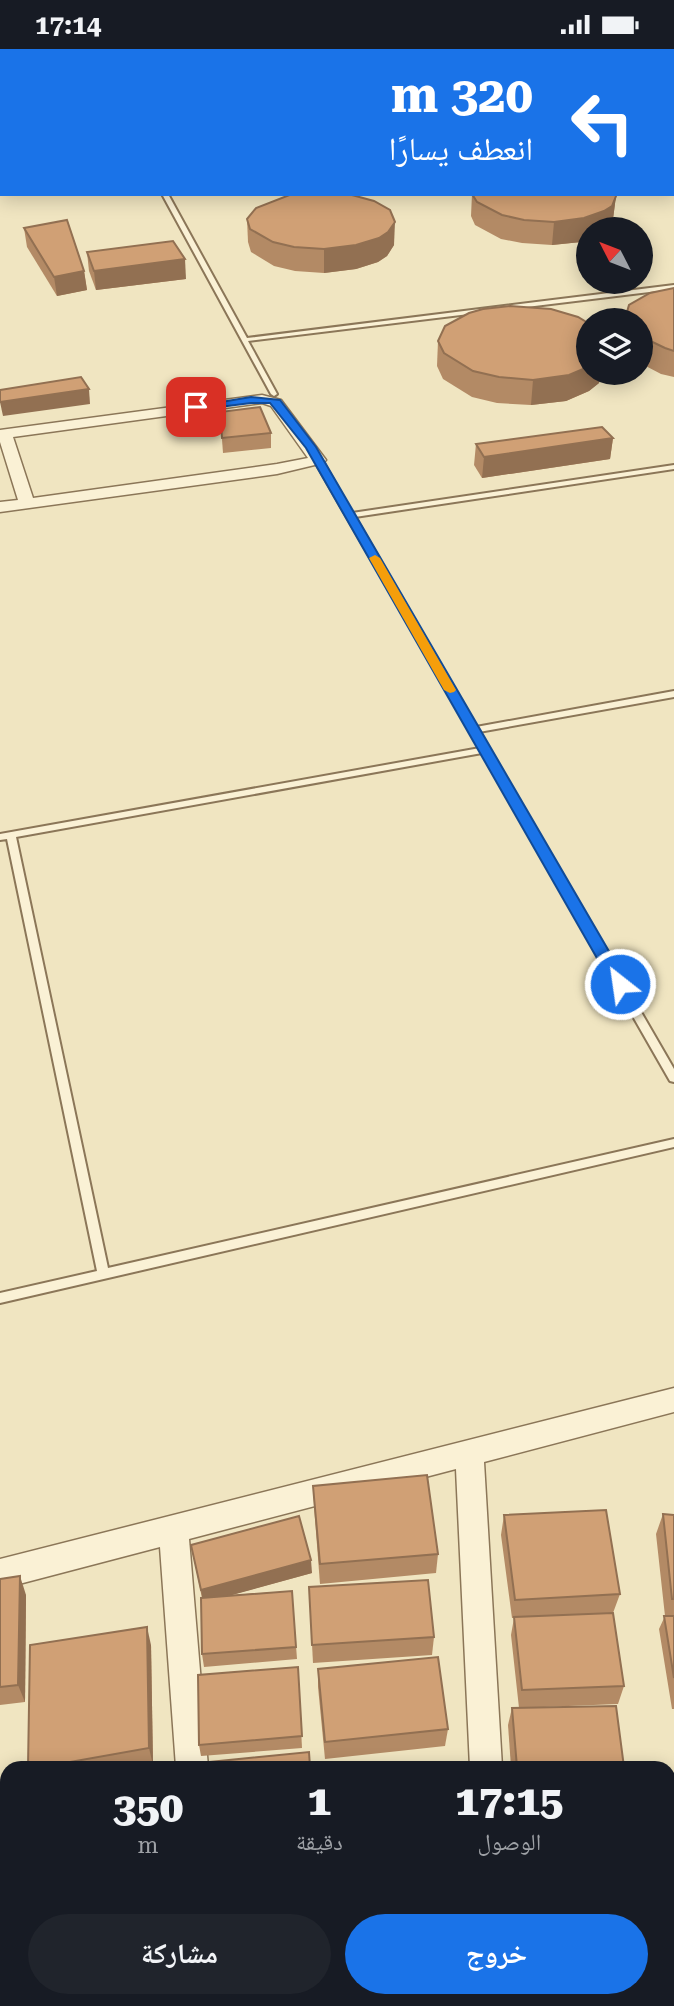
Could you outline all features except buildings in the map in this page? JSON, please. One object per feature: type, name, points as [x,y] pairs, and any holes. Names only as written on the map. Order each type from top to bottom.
[{"type":"street","points":[[0,507],[27,504],[277,469],[318,460],[276,403],[262,399],[3,434],[27,504]]},
{"type":"street","points":[[0,1574],[674,1400]]},
{"type":"street","points":[[469,1454],[486,1761]]},
{"type":"street","points":[[173,1530],[192,1761]]},
{"type":"lane","points":[[165,196],[274,394]]},
{"type":"lane","points":[[244,340],[674,287]]},
{"type":"lane","points":[[318,460],[674,1078]]},
{"type":"lane","points":[[350,516],[674,467]]},
{"type":"lane","points":[[473,730],[674,694]]},
{"type":"lane","points":[[103,1273],[6,836],[484,750]]},
{"type":"lane","points":[[0,1298],[674,1143]]},
{"type":"slow traffic","points":[[375,558],[450,690]]},
{"type":"route","points":[[196,407],[271,400],[311,447],[620,984]]}]
